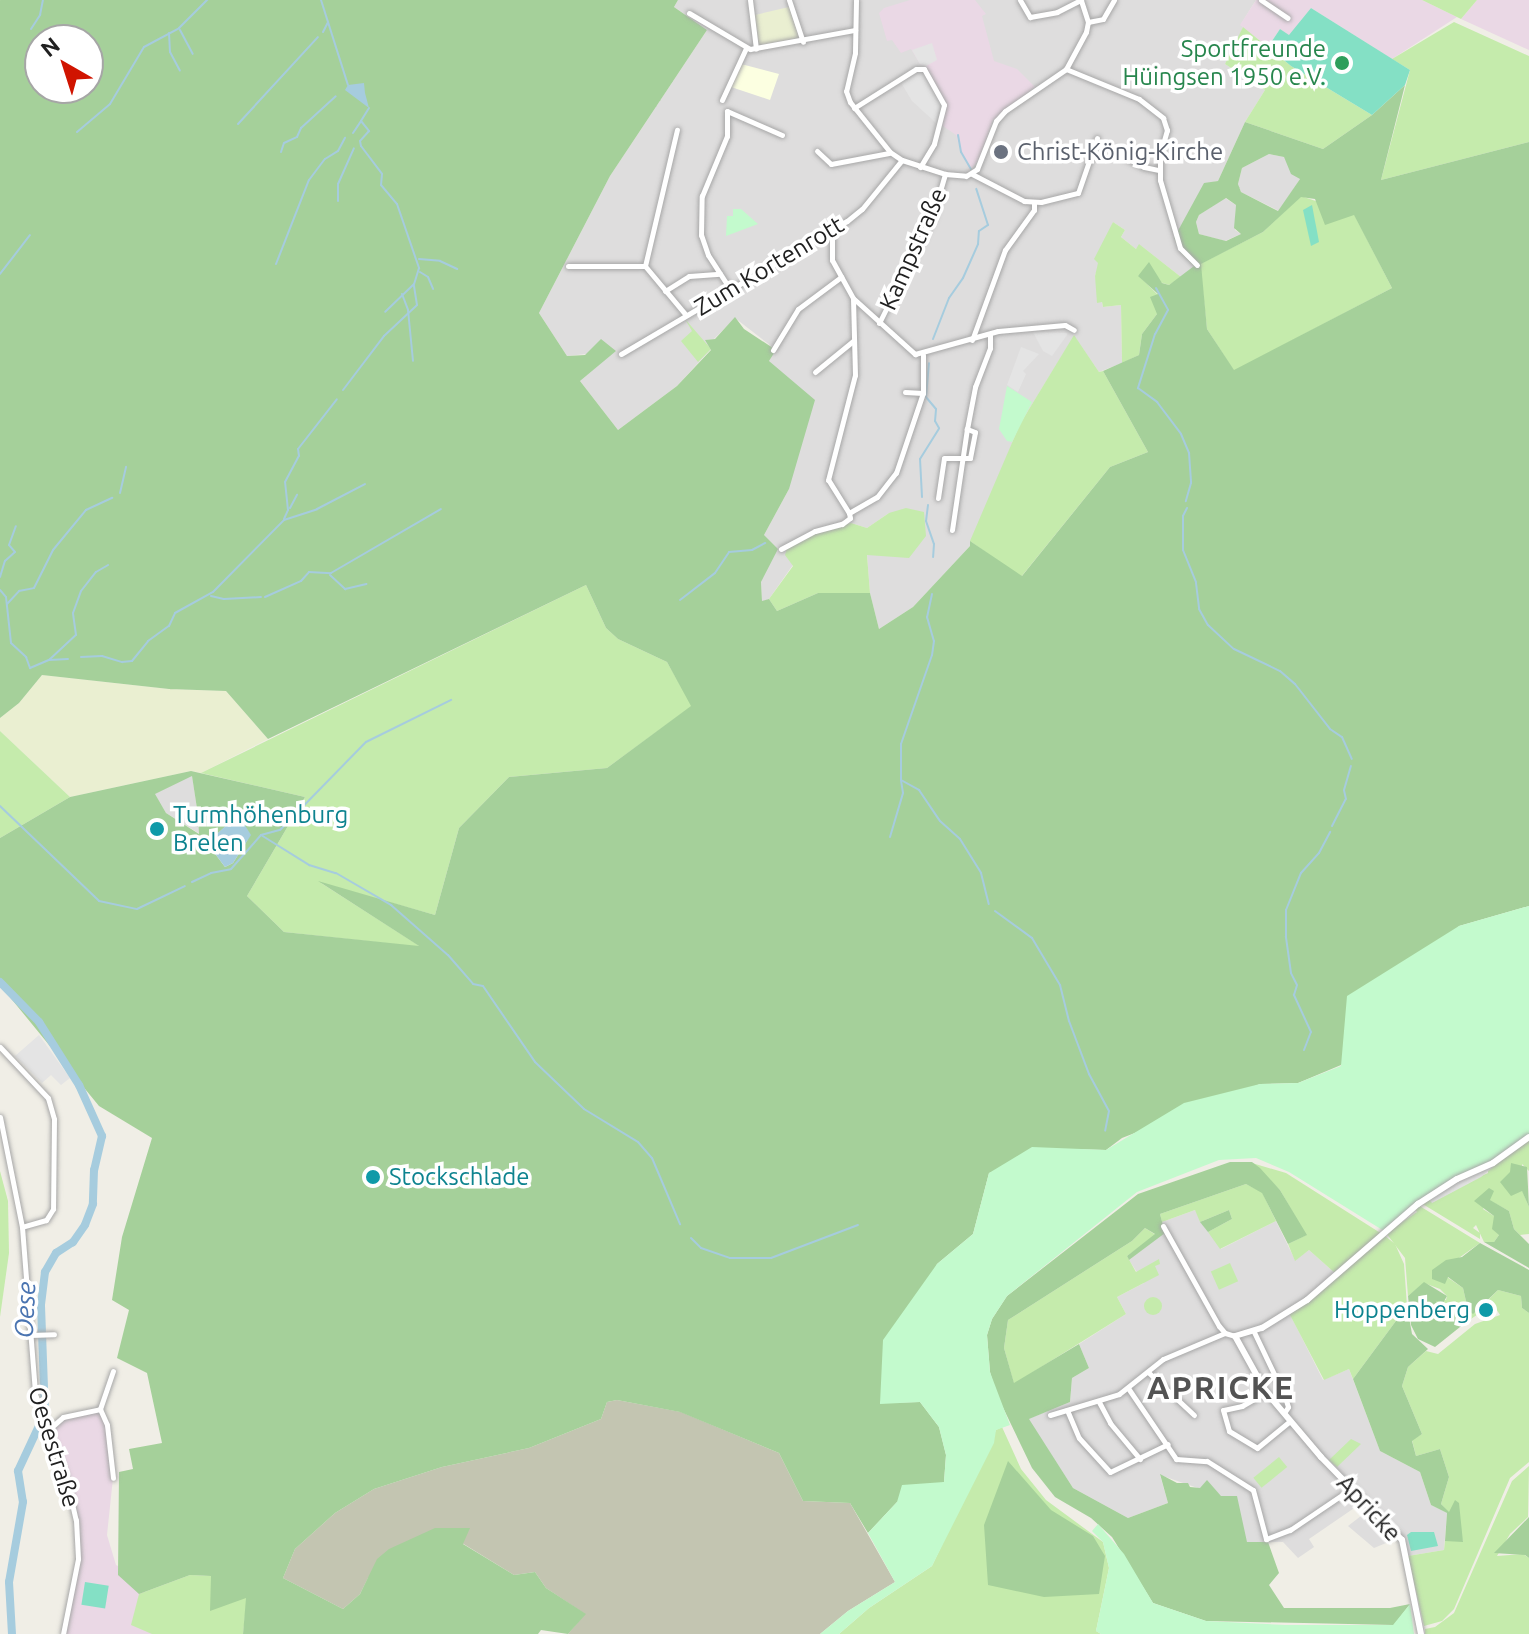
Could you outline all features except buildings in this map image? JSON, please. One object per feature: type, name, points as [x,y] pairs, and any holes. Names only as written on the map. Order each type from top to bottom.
[{"type":"street","points":[[750,0],[756,49]]},
{"type":"street","points":[[789,0],[803,42]]},
{"type":"street","points":[[856,0],[854,64],[846,91],[854,108],[890,152],[902,160],[945,174],[972,174],[998,189],[1034,202],[1078,193],[1097,138]]},
{"type":"street","points":[[972,174],[996,121],[1066,69],[1082,43],[1088,22],[1081,0],[1057,12],[1030,17],[1020,0]]},
{"type":"street","points":[[1088,22],[1099,22],[1114,0]]},
{"type":"street","points":[[1261,0],[1288,18]]},
{"type":"street","points":[[689,13],[746,48],[803,42],[855,30]]},
{"type":"street","points":[[722,100],[746,48]]},
{"type":"street","points":[[854,108],[909,72],[924,69],[944,105],[934,144],[920,167]]},
{"type":"street","points":[[1066,69],[1139,99],[1163,118],[1167,130],[1158,170],[1180,248],[1197,265]]},
{"type":"street","points":[[730,289],[708,255],[701,235],[705,188],[727,136],[727,111],[782,135]]},
{"type":"street","points":[[645,266],[677,130]]},
{"type":"street","points":[[1110,149],[1144,167],[1158,170]]},
{"type":"street","points":[[817,151],[831,164],[890,152]]},
{"type":"street","name":"Zum Kortenrott","points":[[621,354],[832,231],[862,209],[902,160]]},
{"type":"street","name":"Kampstraße","points":[[879,323],[933,215],[945,174]]},
{"type":"street","points":[[972,340],[1005,250],[1034,210],[1034,202]]},
{"type":"street","points":[[832,231],[830,253],[853,298],[912,353],[923,355],[990,334],[1044,326],[1065,325],[1074,330]]},
{"type":"street","points":[[568,266],[645,266]]},
{"type":"street","points":[[645,266],[686,315]]},
{"type":"street","points":[[665,291],[689,276],[720,274]]},
{"type":"street","points":[[773,350],[798,309],[841,277]]},
{"type":"street","points":[[781,549],[815,531],[842,524],[850,518],[828,480],[855,375],[853,298]]},
{"type":"street","points":[[952,530],[975,387],[990,348],[990,334]]},
{"type":"street","points":[[815,372],[853,341]]},
{"type":"street","points":[[849,513],[877,497],[896,473],[923,393],[923,355]]},
{"type":"street","points":[[905,392],[923,393]]},
{"type":"street","points":[[938,498],[944,458],[963,459]]},
{"type":"street","points":[[0,1047],[48,1098],[54,1119],[53,1209],[46,1220],[22,1227]]},
{"type":"street","name":"Oesestraße","points":[[0,1117],[22,1227],[30,1335],[40,1412],[67,1482],[76,1520],[78,1559],[63,1634]]},
{"type":"street","points":[[1050,1415],[1098,1402],[1128,1388],[1178,1350],[1225,1333],[1235,1336],[1254,1332],[1322,1289],[1427,1197],[1493,1163],[1529,1137]]},
{"type":"street","points":[[1163,1226],[1192,1284],[1225,1333]]},
{"type":"street","name":"Apricke","points":[[1254,1332],[1285,1397],[1288,1407],[1284,1413]]},
{"type":"street","points":[[30,1335],[54,1334]]},
{"type":"street","name":"Apricke","points":[[1235,1336],[1266,1392],[1402,1540],[1421,1634]]},
{"type":"street","points":[[113,1371],[100,1409],[107,1425],[113,1478]]},
{"type":"street","points":[[1148,1372],[1194,1415]]},
{"type":"street","points":[[1128,1388],[1176,1459],[1207,1461],[1253,1490],[1266,1539],[1290,1530],[1352,1488]]},
{"type":"street","points":[[1266,1392],[1242,1406],[1223,1410],[1229,1431],[1257,1448],[1290,1421]]},
{"type":"street","points":[[1098,1402],[1110,1423],[1140,1459]]},
{"type":"street","points":[[47,1431],[63,1417],[100,1409]]},
{"type":"street","points":[[1067,1410],[1079,1438],[1110,1472],[1168,1444]]},
{"type":"shaded area","points":[[678,0],[1256,0],[1241,24],[1243,27],[1236,46],[1225,64],[1265,90],[1245,122],[1218,181],[1204,184],[1181,253],[1194,266],[1181,277],[1140,245],[1136,249],[1121,237],[1125,230],[1113,222],[1095,276],[1103,307],[1121,305],[1122,363],[1099,372],[1074,336],[1020,424],[970,546],[913,607],[879,629],[870,593],[867,554],[889,513],[867,528],[851,523],[816,532],[769,599],[762,602],[761,582],[771,558],[764,535],[789,489],[769,361],[775,349],[735,318],[714,339],[706,340],[711,349],[677,386],[618,430],[580,381],[615,351],[567,356],[539,313],[610,176],[707,30],[674,7]]},
{"type":"shaded area","points":[[910,0],[975,0],[986,14],[982,16],[994,61],[1017,69],[1035,87],[993,120],[979,160],[970,170],[961,154],[956,135],[940,124],[947,106],[926,66],[920,64],[911,49],[901,53],[892,40],[887,41],[879,13],[884,8]]},
{"type":"shaded area","points":[[1256,0],[1422,0],[1457,17],[1392,59],[1311,8],[1289,36],[1280,29],[1268,47],[1240,25]]},
{"type":"shaded area","points":[[1477,0],[1529,0],[1529,50],[1461,19]]},
{"type":"shaded area","points":[[789,7],[799,38],[759,45],[755,15]]},
{"type":"shaded area","points":[[932,43],[937,60],[926,66],[920,64],[912,50]]},
{"type":"shaded area","points":[[741,64],[779,74],[770,100],[731,87]]},
{"type":"shaded area","points":[[918,71],[924,73],[941,102],[936,123],[912,101],[900,81]]},
{"type":"shaded area","points":[[1269,154],[1284,157],[1300,179],[1279,211],[1241,192],[1238,184],[1242,168]]},
{"type":"shaded area","points":[[1225,198],[1236,205],[1235,230],[1241,234],[1225,241],[1199,234],[1196,222],[1199,215]]},
{"type":"shaded area","points":[[1033,332],[1067,335],[1052,356],[1043,351]]},
{"type":"shaded area","points":[[1021,347],[1039,354],[1023,371],[1026,374],[1018,392],[1007,385]]},
{"type":"shaded area","points":[[42,675],[169,689],[226,691],[268,739],[201,773],[191,771],[70,797],[0,731],[0,718],[19,703]]},
{"type":"shaded area","points":[[192,775],[200,834],[166,813],[154,794]]},
{"type":"shaded area","points":[[39,1035],[70,1078],[61,1085],[51,1075],[42,1083],[15,1056]]},
{"type":"shaded area","points":[[1511,1152],[1481,1177],[1432,1203],[1428,1198]]},
{"type":"shaded area","points":[[1195,1210],[1221,1249],[1276,1221],[1295,1260],[1309,1250],[1336,1274],[1288,1310],[1323,1380],[1349,1369],[1380,1451],[1420,1472],[1431,1505],[1447,1513],[1444,1550],[1408,1556],[1403,1536],[1374,1548],[1348,1526],[1370,1509],[1363,1502],[1309,1539],[1314,1547],[1298,1558],[1283,1542],[1247,1542],[1221,1496],[1160,1475],[1168,1503],[1128,1518],[1073,1488],[1028,1419],[1070,1402],[1072,1378],[1089,1368],[1079,1344],[1126,1314],[1117,1297],[1144,1283],[1129,1260],[1164,1233],[1162,1222]]},
{"type":"shaded area","points":[[617,1400],[681,1412],[779,1453],[803,1501],[850,1503],[895,1582],[848,1611],[820,1634],[568,1634],[585,1614],[546,1588],[535,1572],[514,1575],[462,1543],[469,1528],[368,1578],[360,1594],[343,1609],[283,1578],[295,1549],[335,1513],[374,1489],[442,1467],[529,1448],[601,1419],[607,1402]]},
{"type":"shaded area","points":[[100,1409],[107,1425],[113,1478],[107,1535],[116,1565],[142,1578],[152,1634],[63,1634],[78,1559],[76,1520],[67,1482],[47,1431],[63,1417]]},
{"type":"green space","points":[[0,0],[678,0],[674,7],[707,30],[610,176],[539,313],[567,356],[585,355],[601,339],[616,351],[580,381],[618,430],[677,386],[711,350],[705,340],[715,339],[735,317],[744,329],[776,350],[769,361],[815,400],[789,489],[764,535],[778,549],[761,582],[762,601],[769,599],[777,611],[818,593],[870,593],[879,629],[913,607],[970,546],[970,541],[1022,576],[1110,467],[1148,452],[1103,371],[1139,355],[1142,334],[1157,314],[1150,297],[1158,294],[1138,276],[1149,262],[1162,283],[1169,285],[1194,266],[1181,253],[1174,238],[1204,183],[1218,181],[1245,122],[1323,149],[1372,115],[1405,85],[1381,180],[1529,142],[1529,906],[1459,926],[1341,1065],[1298,1083],[1260,1084],[1122,1138],[1106,1150],[1072,1149],[989,1173],[973,1234],[937,1264],[880,1403],[920,1402],[939,1427],[946,1455],[944,1482],[897,1502],[868,1533],[850,1503],[803,1501],[779,1453],[680,1412],[617,1400],[607,1402],[601,1419],[529,1448],[442,1467],[374,1489],[335,1513],[295,1549],[283,1578],[343,1609],[360,1594],[377,1559],[389,1549],[435,1528],[470,1528],[463,1544],[514,1575],[535,1572],[546,1588],[586,1614],[568,1634],[541,1630],[538,1634],[243,1634],[246,1598],[210,1611],[211,1576],[190,1575],[139,1594],[118,1575],[119,1472],[133,1469],[129,1449],[162,1443],[147,1373],[117,1358],[129,1310],[112,1300],[122,1237],[152,1138],[99,1106],[0,985],[0,838],[70,797],[191,771],[305,797],[247,896],[284,932],[419,946],[318,881],[435,915],[459,828],[509,777],[607,768],[691,706],[667,662],[618,639],[606,628],[586,585],[268,739],[226,691],[169,689],[42,675],[19,703],[0,718]],"holes":[[[1269,154],[1284,157],[1291,174],[1300,179],[1278,211],[1241,192],[1238,184],[1242,168]],[[1301,197],[1315,199],[1325,225],[1354,215],[1392,288],[1234,370],[1207,329],[1201,264],[1263,232]],[[1226,198],[1236,205],[1234,228],[1241,234],[1226,241],[1199,234],[1196,222],[1199,215]],[[192,776],[199,834],[166,813],[155,794]],[[227,825],[248,839],[233,863],[225,867],[207,843]]]},
{"type":"green space","points":[[1422,0],[1477,0],[1461,19]]},
{"type":"green space","name":"Sportfreunde Hüingsen 1950 e.V.","points":[[1311,8],[1410,70],[1405,85],[1372,115],[1291,66],[1268,47],[1280,29],[1289,35]]},
{"type":"green space","points":[[1454,22],[1529,56],[1529,142],[1381,180],[1410,70],[1392,59]]},
{"type":"green space","points":[[1243,27],[1291,66],[1372,115],[1323,149],[1245,122],[1265,90],[1225,64]]},
{"type":"green space","points":[[1301,196],[1354,214],[1392,288],[1234,371],[1207,329],[1200,264],[1263,232]]},
{"type":"green space","points":[[1312,205],[1319,242],[1311,246],[1303,210]]},
{"type":"green space","points":[[733,209],[741,209],[758,224],[726,236],[727,216],[733,216]]},
{"type":"green space","points":[[1113,222],[1125,230],[1121,237],[1136,249],[1139,244],[1181,277],[1169,285],[1138,275],[1158,295],[1157,314],[1142,334],[1139,355],[1122,363],[1121,305],[1103,307],[1102,302],[1097,303],[1095,276],[1098,263],[1094,259]]},
{"type":"green space","points":[[685,319],[711,349],[698,362],[681,341],[692,331]]},
{"type":"green space","points":[[1074,335],[1099,372],[1103,371],[1148,452],[1110,467],[1021,577],[970,541],[1020,424]]},
{"type":"green space","points":[[1007,386],[1032,402],[1012,442],[1007,441],[999,429]]},
{"type":"green space","points":[[906,508],[924,512],[926,536],[909,558],[867,555],[870,593],[818,593],[777,611],[769,599],[793,566],[785,555],[788,545],[816,532],[851,523],[867,528],[889,513]]},
{"type":"green space","points":[[586,585],[606,628],[618,639],[667,662],[692,706],[607,768],[509,777],[459,828],[435,915],[321,883],[421,947],[284,932],[247,896],[305,797],[201,773]]},
{"type":"green space","points":[[0,731],[70,797],[0,838]]},
{"type":"green space","points":[[1529,906],[1529,1136],[1494,1161],[1441,1186],[1384,1231],[1289,1172],[1256,1158],[1219,1160],[1137,1192],[1007,1296],[992,1319],[987,1335],[990,1372],[1010,1425],[996,1430],[994,1443],[932,1566],[869,1608],[839,1634],[820,1634],[848,1611],[895,1582],[868,1533],[897,1502],[902,1485],[944,1482],[946,1455],[939,1427],[920,1402],[880,1404],[883,1340],[937,1264],[973,1234],[989,1173],[1032,1147],[1106,1150],[1184,1103],[1260,1084],[1298,1083],[1341,1066],[1347,996],[1459,926]]},
{"type":"green space","points":[[1529,1139],[1529,1171],[1522,1164],[1522,1190],[1529,1207],[1529,1234],[1520,1235],[1514,1229],[1509,1211],[1489,1200],[1483,1209],[1494,1216],[1499,1235],[1494,1242],[1484,1242],[1480,1234],[1480,1239],[1421,1203],[1488,1173]]},
{"type":"green space","points":[[1230,1162],[1252,1162],[1260,1168],[1280,1190],[1307,1235],[1288,1244],[1262,1193],[1246,1184],[1160,1214],[1165,1233],[1129,1260],[1127,1256],[1155,1234],[1145,1228],[1132,1241],[1008,1320],[1004,1348],[1014,1383],[1079,1344],[1089,1368],[1072,1378],[1070,1402],[1029,1419],[1073,1488],[1128,1518],[1168,1503],[1160,1474],[1177,1483],[1188,1483],[1190,1487],[1200,1488],[1207,1480],[1221,1496],[1237,1496],[1247,1542],[1268,1542],[1279,1573],[1269,1585],[1284,1608],[1390,1608],[1410,1604],[1394,1625],[1206,1621],[1153,1603],[1112,1537],[1091,1518],[1055,1497],[1032,1468],[996,1393],[990,1372],[987,1335],[992,1319],[1007,1296],[1138,1194]]},
{"type":"green space","points":[[1252,1163],[1286,1173],[1382,1234],[1336,1274],[1309,1250],[1295,1261],[1288,1244],[1306,1235],[1280,1190]]},
{"type":"green space","points":[[1511,1163],[1527,1167],[1529,1207],[1522,1191],[1511,1196],[1500,1182],[1510,1172]]},
{"type":"green space","points":[[0,1171],[8,1201],[9,1253],[0,1317]]},
{"type":"green space","points":[[1246,1184],[1262,1192],[1276,1221],[1220,1249],[1208,1232],[1232,1219],[1229,1210],[1200,1222],[1195,1210],[1162,1222],[1160,1214]]},
{"type":"green space","points":[[1489,1188],[1494,1191],[1490,1200],[1509,1211],[1514,1229],[1529,1244],[1529,1268],[1484,1242],[1494,1242],[1499,1235],[1492,1229],[1494,1216],[1474,1201]]},
{"type":"green space","points":[[1418,1205],[1480,1243],[1456,1260],[1447,1277],[1463,1288],[1468,1310],[1483,1305],[1498,1290],[1521,1296],[1522,1308],[1529,1313],[1529,1462],[1510,1478],[1454,1609],[1442,1621],[1424,1626],[1408,1556],[1444,1550],[1445,1541],[1463,1541],[1441,1504],[1449,1477],[1440,1449],[1416,1456],[1412,1440],[1422,1434],[1402,1386],[1408,1367],[1426,1351],[1438,1354],[1475,1324],[1500,1315],[1493,1304],[1465,1323],[1461,1310],[1441,1320],[1435,1300],[1446,1300],[1447,1296],[1440,1289],[1424,1283],[1408,1296],[1405,1258],[1386,1233],[1417,1212],[1414,1208]]},
{"type":"green space","points":[[1229,1210],[1232,1219],[1208,1232],[1200,1222]]},
{"type":"green space","points":[[1145,1228],[1156,1235],[1127,1256],[1136,1272],[1159,1259],[1160,1264],[1155,1266],[1159,1275],[1117,1297],[1126,1314],[1014,1384],[1004,1348],[1008,1320],[1132,1241]]},
{"type":"green space","points":[[1384,1235],[1395,1244],[1404,1264],[1407,1306],[1353,1379],[1349,1369],[1324,1380],[1289,1313]]},
{"type":"green space","points":[[1480,1243],[1529,1270],[1529,1313],[1522,1308],[1521,1296],[1498,1290],[1473,1314],[1468,1310],[1463,1288],[1448,1277],[1445,1284],[1432,1279],[1432,1270],[1446,1260],[1462,1257]]},
{"type":"green space","points":[[1230,1263],[1238,1281],[1219,1290],[1211,1272]]},
{"type":"green space","points":[[1424,1282],[1447,1296],[1443,1303],[1436,1301],[1442,1310],[1441,1319],[1454,1310],[1462,1310],[1465,1323],[1435,1347],[1418,1339],[1411,1325],[1408,1296]]},
{"type":"green space","points":[[1153,1297],[1162,1306],[1153,1315],[1144,1306]]},
{"type":"green space","points":[[1407,1306],[1412,1334],[1428,1349],[1408,1367],[1402,1386],[1422,1434],[1412,1441],[1416,1456],[1440,1449],[1449,1477],[1441,1504],[1449,1512],[1455,1500],[1459,1503],[1463,1542],[1445,1541],[1447,1513],[1431,1505],[1420,1472],[1380,1451],[1353,1379]]},
{"type":"green space","points":[[1002,1427],[1021,1469],[1046,1500],[1103,1542],[1109,1568],[1096,1631],[1101,1634],[839,1634],[869,1608],[932,1566],[996,1430]]},
{"type":"green space","points":[[1351,1439],[1361,1444],[1337,1467],[1329,1460]]},
{"type":"green space","points":[[1279,1457],[1287,1467],[1262,1488],[1253,1478]]},
{"type":"green space","points":[[1008,1461],[1051,1510],[1093,1536],[1105,1556],[1099,1594],[1044,1597],[988,1585],[984,1525]]},
{"type":"green space","points":[[1529,1466],[1528,1517],[1510,1534],[1497,1556],[1523,1554],[1529,1558],[1529,1634],[1425,1634],[1425,1629],[1435,1627],[1454,1613],[1512,1481]]},
{"type":"green space","points":[[1529,1517],[1529,1558],[1525,1555],[1494,1553]]},
{"type":"green space","points":[[1098,1524],[1124,1554],[1153,1603],[1206,1621],[1285,1625],[1393,1625],[1410,1604],[1414,1634],[1101,1634],[1096,1631],[1109,1568],[1103,1542],[1092,1531]]},
{"type":"green space","points":[[1411,1532],[1434,1532],[1438,1546],[1411,1551],[1407,1535]]},
{"type":"green space","points":[[190,1575],[211,1576],[247,1597],[243,1634],[152,1634],[131,1625],[139,1594]]},
{"type":"green space","points":[[85,1582],[109,1586],[105,1608],[81,1605]]},
{"type":"water","points":[[364,83],[369,108],[345,90],[348,85]]},
{"type":"water","points":[[241,819],[251,835],[233,863],[225,867],[207,843],[230,822]]},
{"type":"waterway","points":[[34,24],[43,0]]},
{"type":"waterway","points":[[77,132],[110,104],[144,47],[179,28],[207,0]]},
{"type":"waterway","points":[[321,0],[348,85]]},
{"type":"waterway","points":[[323,32],[328,22]]},
{"type":"waterway","points":[[180,30],[193,54]]},
{"type":"waterway","points":[[169,33],[170,52],[180,71]]},
{"type":"waterway","points":[[238,124],[318,37]]},
{"type":"waterway","points":[[281,152],[284,143],[297,137],[301,128],[336,96]]},
{"type":"waterway","points":[[369,108],[361,121],[369,131],[360,141],[361,146],[382,174],[381,185],[397,204],[419,268],[414,284],[385,312]]},
{"type":"waterway","points":[[353,133],[361,121]]},
{"type":"waterway","points":[[958,135],[961,152],[971,169]]},
{"type":"waterway","points":[[276,264],[309,180],[325,159],[338,151],[345,138]]},
{"type":"waterway","points":[[338,201],[338,184],[354,148]]},
{"type":"waterway","points":[[933,339],[949,298],[963,278],[978,244],[979,231],[988,225],[976,189]]},
{"type":"waterway","points":[[0,274],[30,235]]},
{"type":"waterway","points":[[419,259],[440,261],[457,269]]},
{"type":"waterway","points":[[420,272],[428,277],[433,289]]},
{"type":"waterway","points":[[343,390],[384,336],[417,305],[414,285]]},
{"type":"waterway","points":[[1156,288],[1168,310],[1155,334],[1138,388],[1157,402],[1181,434],[1189,453],[1191,483],[1186,501]]},
{"type":"waterway","points":[[402,294],[408,310],[413,361]]},
{"type":"waterway","points":[[922,497],[920,459],[939,428],[935,421],[936,409],[926,397],[929,363]]},
{"type":"waterway","points":[[284,519],[288,510],[285,482],[299,456],[298,449],[337,399]]},
{"type":"waterway","points":[[120,493],[126,467]]},
{"type":"waterway","points":[[81,657],[102,656],[122,662],[132,661],[148,641],[169,626],[175,613],[213,592],[284,520],[317,509],[365,484]]},
{"type":"waterway","points":[[290,508],[297,495]]},
{"type":"waterway","points":[[7,604],[19,591],[34,588],[53,550],[86,510],[112,498]]},
{"type":"waterway","points":[[928,505],[926,521],[934,544],[933,557]]},
{"type":"waterway","points":[[1187,508],[1183,516],[1183,550],[1196,583],[1199,609],[1208,625],[1234,649],[1280,671],[1295,684],[1330,729],[1342,737],[1352,759]]},
{"type":"waterway","points":[[265,597],[301,581],[309,572],[331,573],[441,509]]},
{"type":"waterway","points":[[0,577],[5,561],[15,552],[9,545],[16,526]]},
{"type":"waterway","points":[[680,600],[715,573],[729,552],[752,550],[765,543]]},
{"type":"waterway","points":[[49,660],[76,635],[73,613],[81,591],[96,572],[108,565]]},
{"type":"waterway","points":[[330,575],[345,589],[366,584]]},
{"type":"waterway","points":[[0,590],[6,597],[11,643],[26,657],[30,668],[49,660],[68,659]]},
{"type":"waterway","points":[[932,594],[927,617],[934,641],[932,655],[901,744],[901,780],[919,790],[940,821],[960,839],[981,873],[989,904]]},
{"type":"waterway","points":[[211,596],[224,599],[261,597]]},
{"type":"waterway","points":[[192,882],[211,873],[231,869],[261,835],[280,830],[366,742],[451,700]]},
{"type":"waterway","points":[[1332,826],[1346,799],[1344,790],[1351,766]]},
{"type":"waterway","points":[[890,837],[903,793],[901,780]]},
{"type":"waterway","points":[[0,806],[99,901],[137,909],[185,886]]},
{"type":"waterway","points":[[1304,1050],[1311,1032],[1294,995],[1297,985],[1291,973],[1286,910],[1301,873],[1319,853],[1330,832]]},
{"type":"waterway","points":[[261,835],[309,865],[336,873],[391,905],[448,955],[473,984],[483,986],[535,1062],[584,1109],[638,1142],[652,1158],[680,1224]]},
{"type":"waterway","points":[[995,911],[1032,938],[1060,985],[1069,1021],[1089,1074],[1109,1111],[1105,1131]]},
{"type":"waterway","name":"Oese","points":[[0,982],[39,1022],[79,1085],[102,1136],[94,1170],[93,1204],[85,1225],[73,1242],[56,1253],[45,1272],[41,1306],[45,1413],[18,1471],[23,1502],[9,1582],[12,1634]]},
{"type":"waterway","points":[[691,1238],[701,1248],[730,1258],[771,1258],[858,1225]]},
{"type":"place","name":"Sportfreunde Hüingsen 1950 e.V.","points":[[1342,63]]},
{"type":"place","name":"Christ-König-Kirche","points":[[1001,152]]},
{"type":"place","name":"Turmhöhenburg Brelen","points":[[157,829]]},
{"type":"place","name":"Stockschlade","points":[[373,1177]]},
{"type":"place","name":"Hoppenberg","points":[[1486,1310]]},
{"type":"district","name":"APRICKE","points":[[1221,1387]]}]
